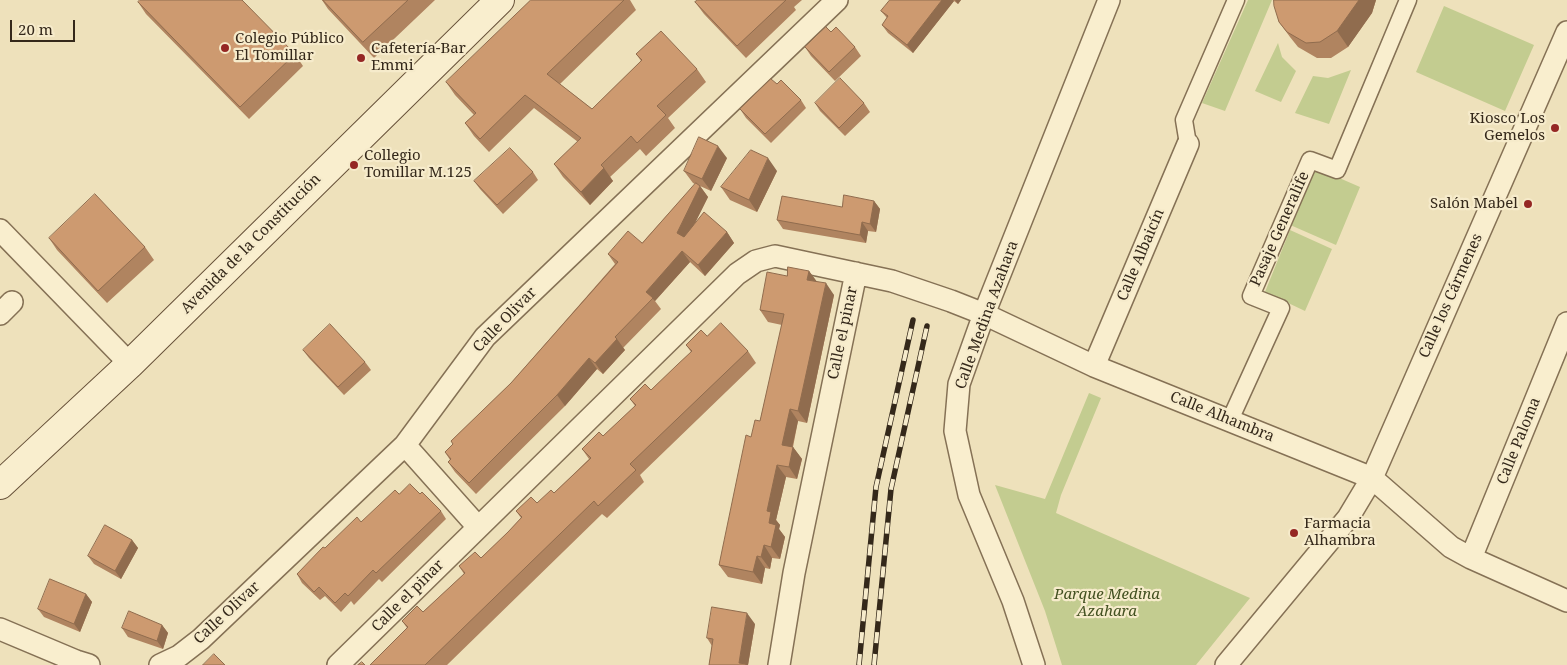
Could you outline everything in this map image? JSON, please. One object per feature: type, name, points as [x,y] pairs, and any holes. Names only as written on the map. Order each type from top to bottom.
[{"type":"main road","name":"Avenida de la Constitución","points":[[0,485],[130,364],[500,0]]},
{"type":"street","name":"Calle Olivar","points":[[160,665],[179,656],[201,639],[405,445],[485,337],[837,0]]},
{"type":"street","name":"Calle Medina Azahara","points":[[1034,665],[1013,601],[969,495],[956,431],[959,384],[984,314],[1109,0]]},
{"type":"street","points":[[1188,144],[1184,120],[1236,0]]},
{"type":"street","name":"Pasaje Generalife","points":[[1230,420],[1281,308],[1251,296],[1310,160],[1337,170],[1408,0]]},
{"type":"street","name":"Calle los Cármenes","points":[[1226,665],[1348,518],[1372,478],[1567,32]]},
{"type":"street","name":"Calle Albaicín","points":[[1094,366],[1188,144]]},
{"type":"street","points":[[0,230],[130,364]]},
{"type":"street","name":"Calle el pinar","points":[[338,665],[737,274],[756,261],[775,256],[856,273],[796,564],[779,665]]},
{"type":"street","name":"Calle Alhambra","points":[[856,273],[892,281],[984,314],[1094,366],[1372,478],[1451,547],[1567,602]]},
{"type":"street","name":"Calle Paloma","points":[[1471,558],[1567,323]]},
{"type":"street","points":[[405,445],[478,527]]},
{"type":"street","points":[[0,629],[89,665]]},
{"type":"green space","points":[[1248,0],[1272,0],[1225,111],[1202,103]]},
{"type":"green space","points":[[1444,6],[1534,45],[1505,111],[1416,72]]},
{"type":"green space","points":[[1278,43],[1282,57],[1296,71],[1281,102],[1255,91]]},
{"type":"green space","points":[[1351,70],[1329,124],[1295,113],[1313,76],[1328,78]]},
{"type":"green space","points":[[1314,167],[1360,187],[1336,245],[1288,224]]},
{"type":"green space","points":[[1290,230],[1332,249],[1305,311],[1265,292]]},
{"type":"green space","name":"Parque Medina Azahara","points":[[1089,393],[1101,398],[1061,495],[1056,513],[1250,598],[1196,665],[1062,665],[1045,611],[995,485],[1045,499]]},
{"type":"building","points":[[140,0],[242,0],[295,54],[240,107],[138,2]]},
{"type":"building","points":[[323,0],[408,0],[363,42]]},
{"type":"building","points":[[531,0],[624,0],[547,74],[592,109],[642,60],[636,54],[661,31],[697,69],[657,106],[666,115],[637,143],[631,136],[601,165],[604,168],[581,192],[554,164],[581,138],[525,95],[480,139],[465,123],[476,113],[446,82]]},
{"type":"building","points":[[698,0],[786,0],[737,46],[695,2]]},
{"type":"building","points":[[890,0],[942,0],[907,45],[882,25],[888,16],[881,11]]},
{"type":"building","points":[[1274,0],[1359,0],[1337,31],[1320,42],[1306,43],[1287,32],[1279,22]]},
{"type":"building","points":[[826,27],[831,32],[836,27],[855,47],[829,72],[805,47]]},
{"type":"building","points":[[840,78],[864,103],[839,128],[815,103]]},
{"type":"building","points":[[771,79],[777,84],[781,80],[801,100],[765,134],[740,109]]},
{"type":"building","points":[[699,137],[718,146],[702,179],[684,171]]},
{"type":"building","points":[[510,148],[533,172],[497,205],[474,181]]},
{"type":"building","points":[[751,150],[768,158],[749,200],[721,187]]},
{"type":"building","points":[[696,183],[700,186],[677,233],[684,237],[704,212],[727,232],[698,265],[682,251],[646,292],[653,298],[615,337],[617,339],[595,363],[589,358],[557,395],[469,483],[448,462],[451,459],[445,452],[453,444],[451,441],[511,383],[618,262],[608,254],[628,231],[642,243]]},
{"type":"building","points":[[95,194],[145,247],[98,291],[49,238]]},
{"type":"building","points":[[844,195],[874,201],[870,224],[862,222],[860,235],[777,220],[782,196],[842,207]]},
{"type":"building","points":[[788,267],[809,271],[807,280],[826,283],[798,411],[790,409],[782,445],[793,447],[789,467],[777,465],[767,511],[771,512],[769,523],[776,525],[771,547],[764,545],[761,557],[757,556],[753,572],[719,565],[746,435],[751,437],[755,420],[760,421],[784,314],[760,310],[767,272],[787,276]]},
{"type":"building","points":[[721,323],[748,351],[630,464],[636,470],[598,506],[594,501],[425,665],[370,665],[408,627],[402,621],[417,606],[423,612],[465,573],[459,566],[475,552],[481,558],[522,517],[516,511],[531,497],[537,503],[551,490],[554,493],[591,458],[582,449],[599,432],[603,436],[636,405],[630,399],[645,384],[651,390],[692,351],[686,345],[701,330],[707,336]]},
{"type":"building","points":[[330,324],[365,362],[338,387],[303,350]]},
{"type":"building","points":[[410,484],[420,494],[422,492],[441,511],[376,573],[373,570],[348,596],[345,593],[335,603],[319,587],[314,592],[297,574],[323,547],[325,548],[357,517],[361,522],[395,490],[399,494]]},
{"type":"building","points":[[105,525],[132,540],[115,571],[88,556]]},
{"type":"building","points":[[50,579],[86,594],[74,624],[38,609]]},
{"type":"building","points":[[712,607],[747,613],[739,663],[746,665],[709,665],[713,639],[707,638]]},
{"type":"building","points":[[129,611],[162,625],[157,641],[122,628]]},
{"type":"building","points":[[214,654],[225,665],[203,665]]},
{"type":"railway","points":[[859,665],[876,487],[913,320]]},
{"type":"railway","points":[[874,665],[891,489],[927,326]]},
{"type":"place","name":"Colegio Público El Tomillar","points":[[225,48]]},
{"type":"place","name":"Cafetería-Bar Emmi","points":[[361,58]]},
{"type":"place","name":"Kiosco Los Gemelos","points":[[1555,128]]},
{"type":"place","name":"Collegio Tomillar M.125","points":[[354,165]]},
{"type":"place","name":"Salón Mabel","points":[[1528,204]]},
{"type":"place","name":"Farmacia Alhambra","points":[[1294,533]]}]
